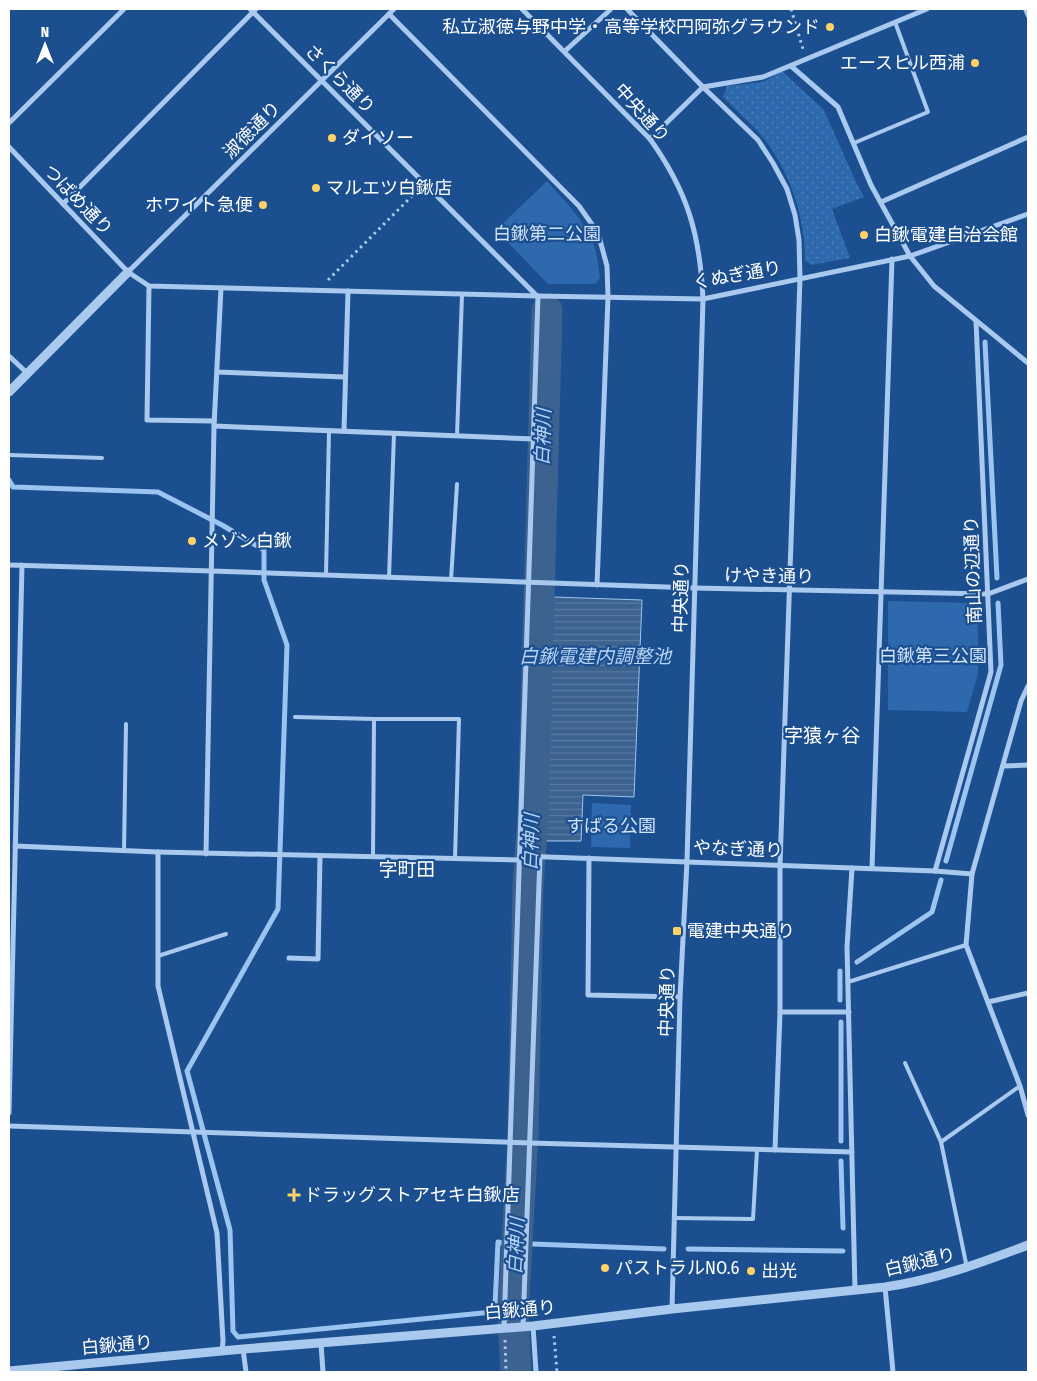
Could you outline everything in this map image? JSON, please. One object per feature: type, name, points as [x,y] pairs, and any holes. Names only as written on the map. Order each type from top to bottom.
[{"type":"street","points":[[9,123],[124,9]]},
{"type":"street","name":"淑徳通り","points":[[128,272],[394,9]]},
{"type":"street","name":"中央通り","points":[[522,9],[650,139],[668,166],[686,202],[699,249],[703,299],[687,861],[680,997],[672,1309]]},
{"type":"street","points":[[565,51],[610,9]]},
{"type":"street","points":[[627,9],[758,140],[787,189],[795,215],[799,240],[800,278],[780,865],[780,1012],[775,1150]]},
{"type":"street","points":[[650,139],[703,87],[763,77],[927,9]]},
{"type":"street","points":[[63,204],[253,10]]},
{"type":"street","name":"さくら通り","points":[[253,10],[538,296]]},
{"type":"street","points":[[390,14],[580,206],[598,233],[607,266],[608,297],[597,585]]},
{"type":"street","points":[[791,66],[838,107],[871,185],[910,256],[934,286],[1028,363]]},
{"type":"street","points":[[881,202],[1028,137]]},
{"type":"street","name":"つばめ通り","points":[[9,147],[128,272],[150,286]]},
{"type":"street","name":"くぬぎ通り","points":[[150,286],[462,295],[703,299],[910,256],[1028,214]]},
{"type":"street","points":[[872,868],[892,260]]},
{"type":"street","points":[[9,392],[128,272]]},
{"type":"street","points":[[150,286],[147,420],[329,431],[534,439]]},
{"type":"street","points":[[206,854],[214,424],[221,288]]},
{"type":"street","points":[[344,431],[348,291]]},
{"type":"street","points":[[505,1331],[538,296]]},
{"type":"street","name":"南山の辺通り","points":[[935,871],[991,672],[976,321]]},
{"type":"street","points":[[9,356],[27,374]]},
{"type":"street","points":[[217,372],[346,377]]},
{"type":"street","name":"けやき通り","points":[[9,565],[695,588],[988,594]]},
{"type":"street","points":[[9,1114],[10,986],[22,565]]},
{"type":"street","points":[[988,594],[1028,579]]},
{"type":"street","points":[[1028,686],[1021,701],[972,874],[966,945],[1020,1086],[1028,1114]]},
{"type":"street","points":[[1003,766],[1028,765]]},
{"type":"street","points":[[9,822],[16,822]]},
{"type":"street","name":"やなぎ通り","points":[[15,846],[206,854],[455,859],[520,857],[589,858],[872,868],[972,874]]},
{"type":"street","points":[[158,852],[158,986],[217,1233],[222,1352]]},
{"type":"street","points":[[289,958],[318,959],[320,856]]},
{"type":"street","points":[[521,1326],[530,1143],[539,857]]},
{"type":"street","points":[[589,858],[588,995],[680,997]]},
{"type":"street","points":[[852,868],[847,947],[855,1290]]},
{"type":"street","points":[[988,1002],[1028,993]]},
{"type":"street","points":[[780,1012],[849,1012]]},
{"type":"street","points":[[9,1126],[852,1152]]},
{"type":"street","name":"白鍬通り","points":[[9,1371],[244,1349],[505,1331],[521,1326],[884,1287],[900,1285],[967,1268],[1028,1245]]},
{"type":"street","points":[[884,1287],[892,1372]]},
{"type":"street","points":[[533,1326],[536,1372]]},
{"type":"street","points":[[321,1344],[323,1372]]},
{"type":"street","points":[[244,1349],[246,1372]]},
{"type":"lane","points":[[1025,9],[1028,16]]},
{"type":"lane","points":[[854,143],[928,112],[895,22]]},
{"type":"lane","points":[[457,436],[462,295]]},
{"type":"lane","points":[[326,575],[329,431]]},
{"type":"lane","points":[[388,578],[394,433]]},
{"type":"lane","points":[[9,455],[102,458]]},
{"type":"lane","points":[[451,580],[457,484]]},
{"type":"lane","points":[[295,717],[459,720],[455,859]]},
{"type":"lane","points":[[373,857],[374,719]]},
{"type":"lane","points":[[124,851],[126,724]]},
{"type":"lane","points":[[158,956],[226,934]]},
{"type":"lane","points":[[848,982],[966,945]]},
{"type":"lane","points":[[905,1063],[941,1142],[967,1268]]},
{"type":"lane","points":[[941,1142],[1020,1086]]},
{"type":"lane","points":[[675,1218],[753,1218],[757,1150]]},
{"type":"path","points":[[791,9],[807,59]]},
{"type":"path","points":[[320,290],[322,284],[424,183]]},
{"type":"path","points":[[505,1331],[506,1372]]},
{"type":"path","points":[[554,1332],[557,1372]]},
{"type":"green space","points":[[782,71],[824,110],[864,197],[832,209],[850,258],[812,265],[805,261],[799,210],[780,163],[761,135],[723,97],[727,86],[763,82]]},
{"type":"green space","name":"白鍬第二公園","points":[[547,181],[576,214],[590,236],[596,251],[600,278],[596,284],[548,284],[496,230]]},
{"type":"green space","name":"白鍬第三公園","points":[[888,601],[978,603],[978,674],[967,712],[888,710]]},
{"type":"green space","name":"すばる公園","points":[[592,803],[631,805],[630,848],[591,847]]},
{"type":"water","name":"白鍬電建内調整池","points":[[553,597],[642,600],[634,797],[583,795],[581,841],[545,841]]},
{"type":"waterway","name":"白神川","points":[[516,1372],[513,1316],[523,1134],[528,887],[533,815],[547,311]]},
{"type":"waterway","points":[[985,342],[997,578]]},
{"type":"waterway","points":[[9,480],[13,487],[158,492],[222,525],[264,550],[264,580],[287,645],[278,909],[187,1071],[230,1230],[233,1331],[238,1337],[493,1312],[495,1306],[498,1242],[502,1243]]},
{"type":"waterway","points":[[946,861],[1001,665],[998,603]]},
{"type":"waterway","points":[[857,962],[932,912],[941,880]]},
{"type":"waterway","points":[[840,971],[840,1000]]},
{"type":"waterway","points":[[841,1022],[841,1141]]},
{"type":"waterway","points":[[841,1161],[843,1228]]},
{"type":"waterway","points":[[533,1244],[664,1249]]},
{"type":"waterway","points":[[688,1249],[843,1251]]},
{"type":"place","name":"私立淑徳与野中学・高等学校円阿弥グラウンド","points":[[830,27]]},
{"type":"place","name":"エースヒル西浦","points":[[975,63]]},
{"type":"place","name":"ダイソー","points":[[332,138]]},
{"type":"place","name":"マルエツ白鍬店","points":[[316,188]]},
{"type":"place","name":"ホワイト急便","points":[[263,205]]},
{"type":"place","name":"白鍬電建自治会館","points":[[864,235]]},
{"type":"place","name":"メゾン白鍬","points":[[192,541]]},
{"type":"place","name":"電建中央通り","points":[[677,931]]},
{"type":"place","name":"ドラッグストアセキ白鍬店","points":[[294,1195]]},
{"type":"place","name":"パストラルNO.6","points":[[605,1268]]},
{"type":"place","name":"出光","points":[[751,1271]]},
{"type":"district","name":"字猿ヶ谷","points":[[822,735]]},
{"type":"district","name":"字町田","points":[[407,869]]}]
